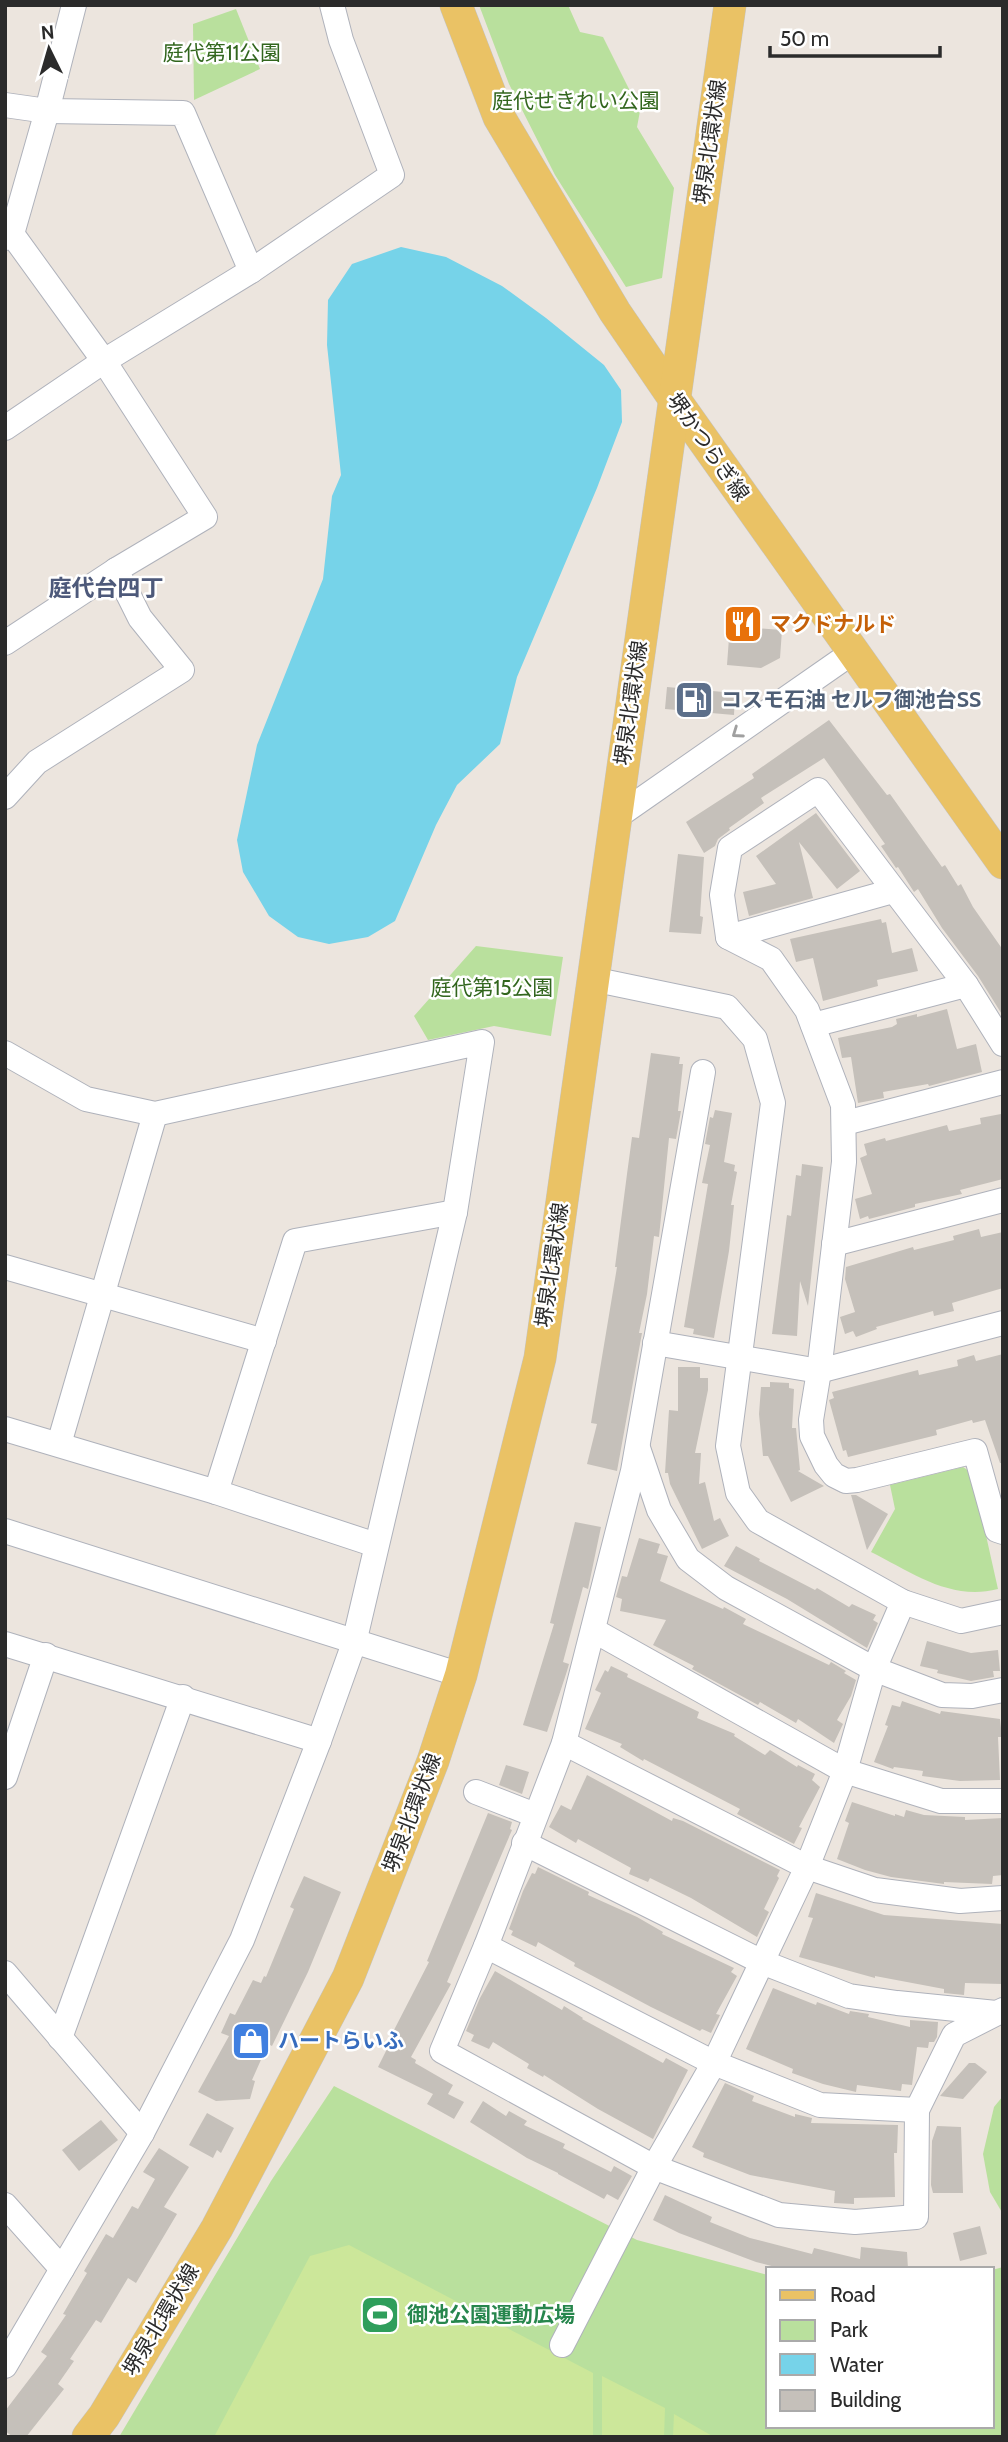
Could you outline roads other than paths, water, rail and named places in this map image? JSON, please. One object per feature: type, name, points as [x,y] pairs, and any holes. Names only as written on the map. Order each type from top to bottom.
[{"type":"main road","name":"堺かつらぎ線","points":[[456,5],[499,117],[615,312],[674,400],[1003,863]]},
{"type":"main road","name":"堺泉北環状線","points":[[88,2437],[104,2416],[217,2228],[348,1978],[433,1761],[461,1675],[540,1358],[730,5]]},
{"type":"street","points":[[5,643],[116,570],[205,517],[104,360],[8,236],[47,111],[74,5]]},
{"type":"street","points":[[5,428],[104,360],[251,271],[392,175],[341,40],[332,5]]},
{"type":"street","points":[[5,105],[47,111],[183,113],[251,271]]},
{"type":"street","points":[[5,797],[37,762],[182,670],[140,618],[116,570]]},
{"type":"street","points":[[615,818],[853,652]]},
{"type":"street","points":[[728,937],[722,895],[730,848],[818,790],[966,985],[1003,1044]]},
{"type":"street","points":[[728,937],[893,891]]},
{"type":"street","points":[[728,937],[771,960],[807,1010],[843,1105],[844,1162],[820,1371],[811,1420],[812,1436],[819,1454],[834,1475],[846,1481],[975,1451],[998,1530],[1003,1532]]},
{"type":"street","points":[[592,979],[727,1007],[755,1039],[773,1103],[728,1446],[738,1493],[758,1521],[903,1602],[961,1621],[1003,1612]]},
{"type":"street","points":[[813,1025],[966,985]]},
{"type":"street","points":[[5,1053],[86,1099],[155,1114],[482,1042],[455,1212],[354,1643],[319,1741],[243,1940],[142,2133],[5,2366]]},
{"type":"street","points":[[703,1072],[637,1447],[564,1743],[486,1946],[442,2051],[654,2167],[779,2215],[855,2222],[916,2217],[917,2110],[954,2035],[1000,2011]]},
{"type":"street","points":[[845,1124],[1003,1082]]},
{"type":"street","points":[[59,1444],[155,1114]]},
{"type":"street","points":[[834,1244],[1003,1200]]},
{"type":"street","points":[[216,1492],[295,1241],[455,1212]]},
{"type":"street","points":[[5,1267],[264,1341]]},
{"type":"street","points":[[656,1343],[820,1371],[1003,1323]]},
{"type":"street","points":[[5,1429],[216,1492],[376,1545]]},
{"type":"street","points":[[637,1447],[659,1510],[688,1559],[726,1588],[874,1669],[942,1695],[972,1696],[1003,1690]]},
{"type":"street","points":[[5,1531],[461,1675]]},
{"type":"street","points":[[562,2344],[654,2167],[714,2063],[807,1867],[845,1771],[874,1669],[903,1602]]},
{"type":"street","points":[[593,1630],[845,1771],[941,1801],[1003,1801]]},
{"type":"street","points":[[5,1644],[319,1741]]},
{"type":"street","points":[[5,1777],[46,1655]]},
{"type":"street","points":[[60,2038],[183,1698]]},
{"type":"street","points":[[564,1743],[807,1867],[875,1890],[960,1901],[1003,1898]]},
{"type":"street","points":[[476,1792],[535,1815]]},
{"type":"street","points":[[524,1843],[762,1962],[849,1996],[897,2003],[1000,2011]]},
{"type":"street","points":[[486,1946],[714,2063],[820,2105],[917,2110]]},
{"type":"street","points":[[5,1972],[142,2133]]},
{"type":"street","points":[[5,2205],[62,2269]]},
{"type":"water","points":[[401,247],[446,257],[502,286],[546,318],[604,365],[621,390],[622,422],[517,677],[500,744],[457,785],[436,825],[395,921],[368,937],[329,944],[298,937],[269,916],[243,872],[237,840],[257,745],[323,579],[332,496],[341,475],[327,345],[328,300],[352,264]]},
{"type":"place","name":"マクドナルド","points":[[743,624]]},
{"type":"place","name":"コスモ石油 セルフ御池台SS","points":[[694,700]]},
{"type":"place","name":"ハートらいふ","points":[[251,2041]]},
{"type":"place","name":"御池公園運動広場","points":[[380,2315]]},
{"type":"district","name":"庭代台四丁","points":[[106,588]]},
{"type":"park label","name":"庭代第11公園","points":[[222,53]]},
{"type":"park label","name":"庭代せきれい公園","points":[[576,101]]},
{"type":"park label","name":"庭代第15公園","points":[[492,988]]}]
